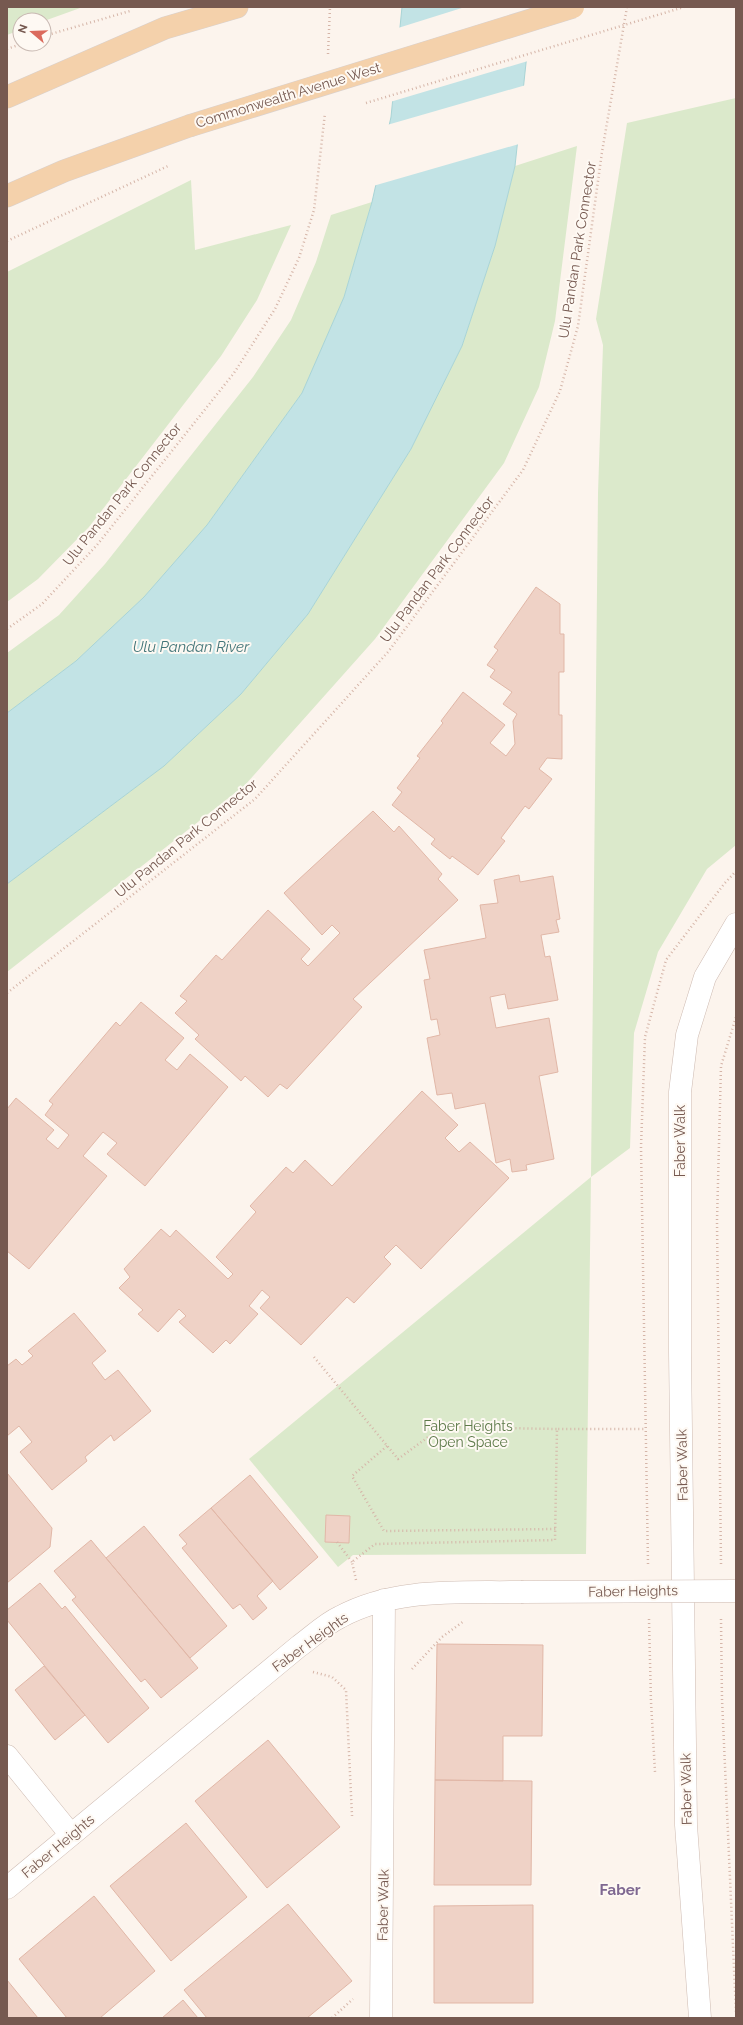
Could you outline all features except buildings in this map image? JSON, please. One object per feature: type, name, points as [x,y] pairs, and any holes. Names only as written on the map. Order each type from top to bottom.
[{"type":"main road","points":[[7,98],[165,28],[237,7]]},
{"type":"main road","name":"Commonwealth Avenue West","points":[[7,196],[64,171],[189,126],[573,7]]},
{"type":"street","name":"Faber Walk","points":[[700,2018],[686,1825],[680,1352],[680,1092],[687,1036],[705,977],[736,924]]},
{"type":"street","name":"Faber Heights","points":[[7,1888],[298,1647],[340,1617],[362,1608],[384,1600],[428,1594],[736,1591]]},
{"type":"street","name":"Faber Walk","points":[[381,2018],[384,1600]]},
{"type":"street","points":[[7,1756],[71,1835]]},
{"type":"path","name":"Ulu Pandan Park Connector","points":[[7,993],[255,799],[388,652],[523,470],[560,391],[578,326],[602,152],[627,7]]},
{"type":"path","points":[[363,104],[684,7]]},
{"type":"path","points":[[52,34],[134,9]]},
{"type":"path","points":[[317,117],[332,113]]},
{"type":"path","points":[[7,241],[169,165]]},
{"type":"path","name":"Ulu Pandan Park Connector","points":[[7,629],[42,604],[97,545],[234,373],[275,309],[299,258],[314,210]]},
{"type":"path","points":[[721,1571],[717,1221],[721,1066],[736,1017]]},
{"type":"path","points":[[314,1357],[398,1459],[442,1427],[646,1429]]},
{"type":"path","points":[[352,1562],[375,1544],[555,1540],[557,1429]]},
{"type":"path","points":[[388,1446],[352,1476],[384,1531],[556,1529]]},
{"type":"path","points":[[338,1542],[352,1562],[362,1608]]},
{"type":"path","points":[[721,1611],[722,1699],[736,2013]]},
{"type":"path","points":[[412,1677],[412,1669],[442,1637],[467,1620]]},
{"type":"path","points":[[310,1671],[332,1677],[346,1690],[353,1822]]},
{"type":"path","points":[[332,2018],[351,2002],[354,1996]]},
{"type":"green space","points":[[7,7],[83,7],[52,18],[52,12],[12,12],[12,33],[7,35]]},
{"type":"green space","points":[[736,98],[736,845],[707,869],[658,952],[634,1033],[630,1148],[591,1177],[598,493],[603,345],[596,319],[627,123]]},
{"type":"green space","points":[[577,146],[555,321],[539,387],[504,463],[375,639],[245,785],[7,972],[7,884],[164,766],[241,694],[308,614],[411,449],[462,346],[495,246],[515,166]]},
{"type":"green space","points":[[191,180],[195,250],[291,225],[257,300],[221,356],[89,527],[38,579],[7,602],[7,272]]},
{"type":"green space","points":[[372,202],[344,297],[302,393],[207,525],[144,597],[76,661],[7,713],[7,653],[59,615],[105,564],[253,377],[291,320],[316,262],[331,215]]},
{"type":"green space","name":"Faber Heights Open Space","points":[[591,1177],[586,1554],[353,1555],[338,1567],[249,1459]]},
{"type":"water","name":"Ulu Pandan River","points":[[402,7],[532,7],[515,166],[495,246],[462,346],[411,449],[308,614],[241,694],[164,766],[7,884],[7,713],[76,661],[144,597],[207,525],[302,393],[344,297],[372,202],[391,117]]},
{"type":"pier","points":[[465,7],[534,7],[528,61],[390,102],[398,28]]},
{"type":"pier","points":[[526,85],[519,144],[373,186],[387,125]]},
{"type":"district","name":"Faber","points":[[620,1890]]}]
